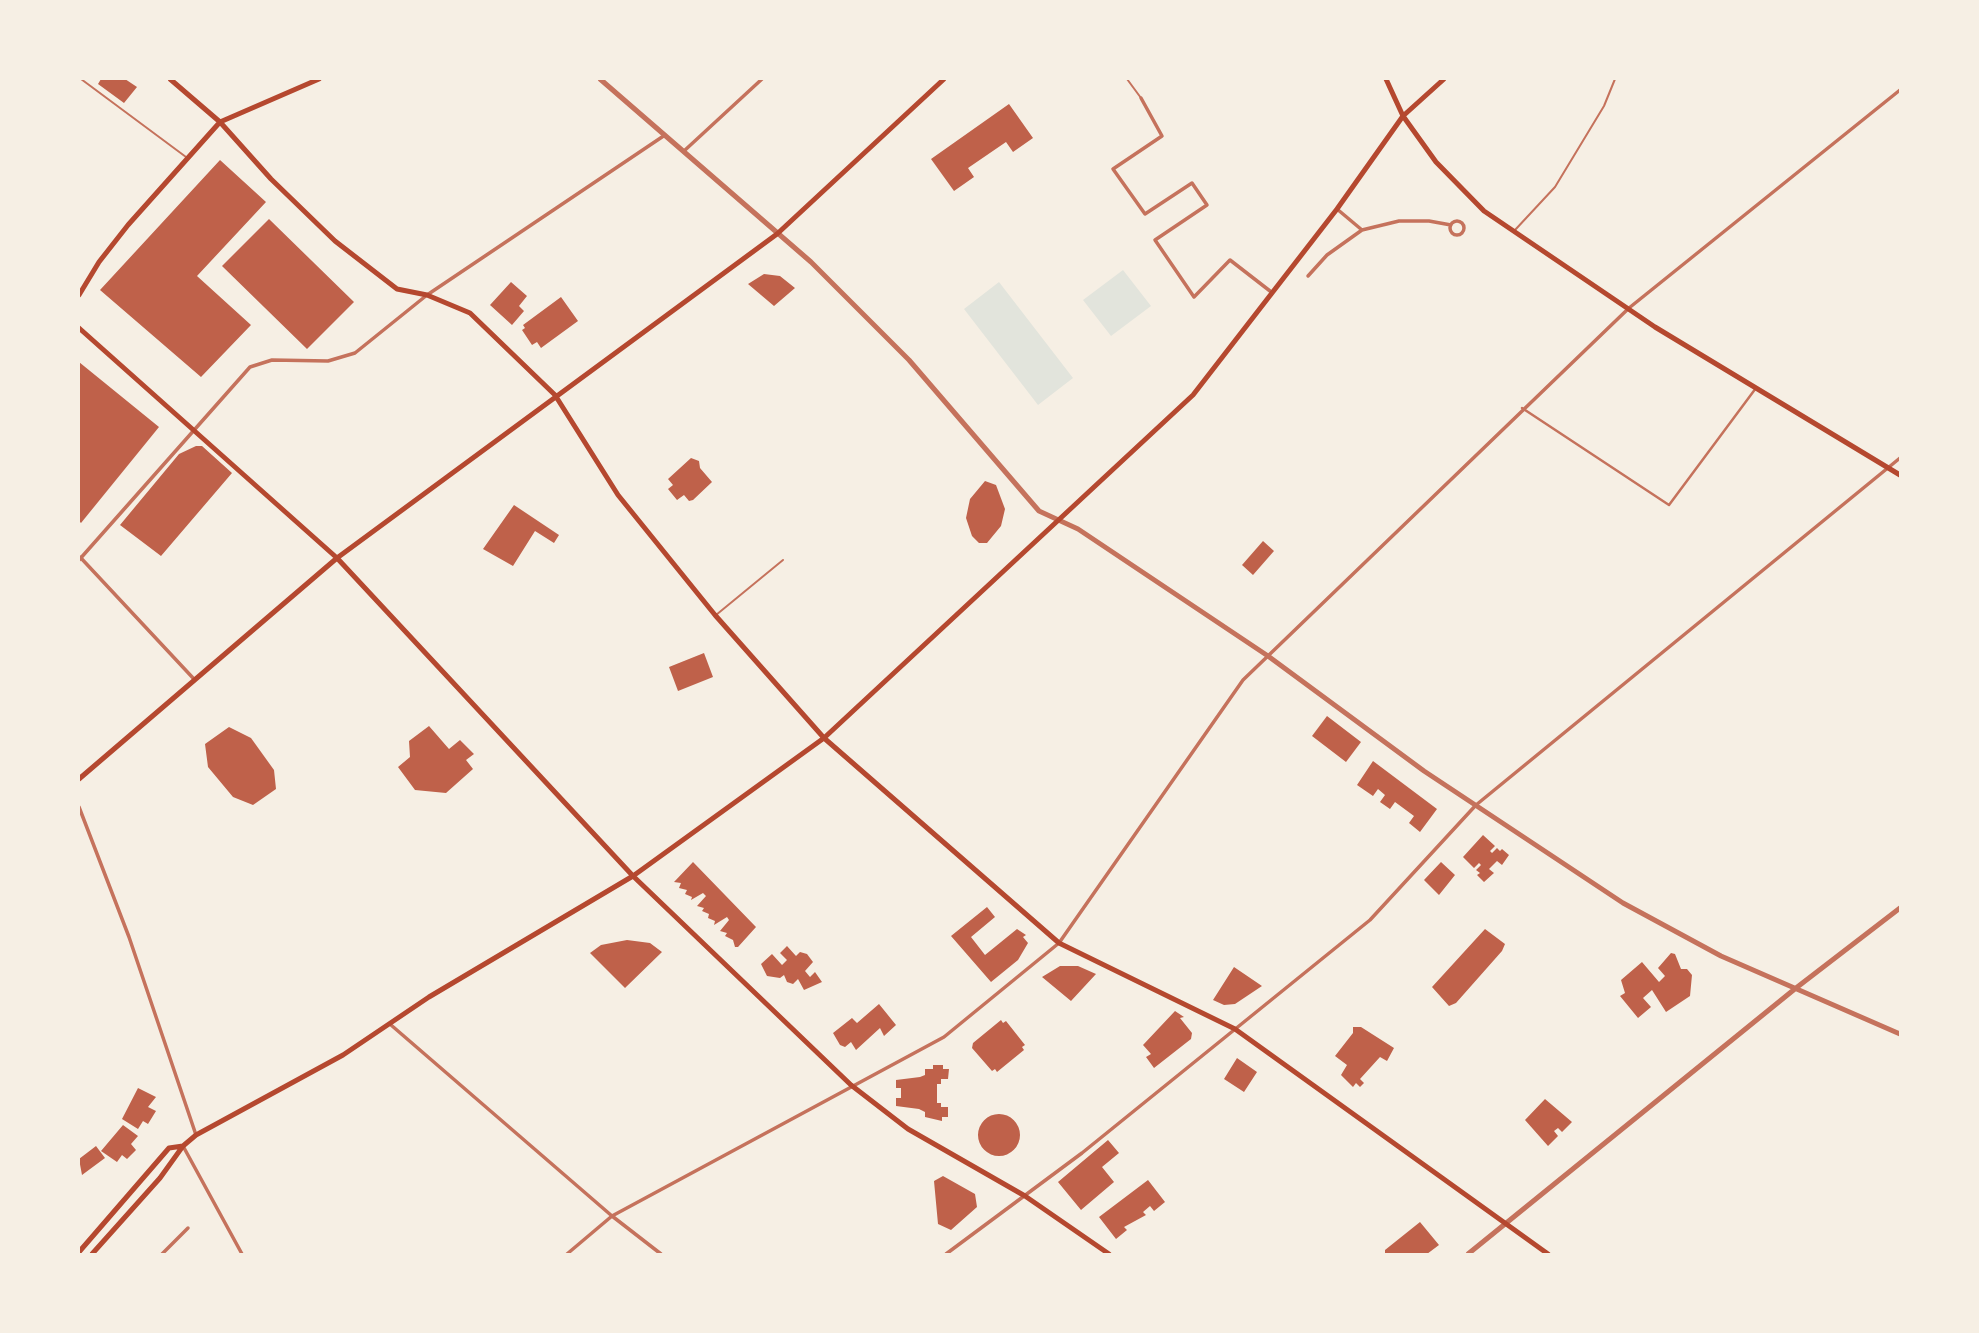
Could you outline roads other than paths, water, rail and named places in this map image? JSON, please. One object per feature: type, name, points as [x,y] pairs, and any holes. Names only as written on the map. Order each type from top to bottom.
[{"type":"main road","points":[[170,79],[220,122],[271,179],[335,241],[397,289],[427,295],[470,313],[555,395],[618,495],[715,615],[824,738],[1059,943],[1236,1029],[1548,1254]]},
{"type":"main road","points":[[79,295],[99,262],[220,122],[319,79]]},
{"type":"main road","points":[[79,779],[193,678],[337,558],[777,234],[944,79]]},
{"type":"main road","points":[[1386,79],[1404,116],[1436,162],[1484,211],[1655,327],[1900,475]]},
{"type":"main road","points":[[92,1254],[160,1178],[183,1146],[196,1135],[343,1055],[429,997],[633,876],[824,738],[1193,395],[1270,291],[1337,209],[1404,116],[1444,79]]},
{"type":"main road","points":[[79,328],[337,558],[633,876],[851,1084],[908,1129],[1025,1196],[1109,1254]]},
{"type":"main road","points":[[79,1252],[169,1148],[183,1146]]},
{"type":"street","points":[[600,79],[811,262],[909,360],[1039,511],[1059,518],[1268,656],[1424,771],[1623,903],[1673,932],[1900,1034]]},
{"type":"street","points":[[683,152],[762,79]]},
{"type":"street","points":[[568,1254],[612,1216],[851,1084],[944,1037],[1059,943],[1243,680],[1522,408],[1629,308],[1900,90]]},
{"type":"street","points":[[1142,98],[1162,136],[1113,169],[1145,215],[1192,183],[1207,205],[1155,240],[1194,297],[1230,260],[1270,291]]},
{"type":"street","points":[[193,678],[79,558],[250,367],[272,360],[328,361],[355,353],[427,295],[665,135]]},
{"type":"street","points":[[1337,209],[1362,230]]},
{"type":"street","points":[[1308,276],[1327,255],[1362,230],[1399,221],[1429,221],[1451,225]]},
{"type":"street","points":[[1522,408],[1669,505],[1756,388]]},
{"type":"street","points":[[946,1254],[1025,1196],[1370,919],[1476,805],[1890,469],[1900,458]]},
{"type":"street","points":[[79,807],[129,937],[196,1135]]},
{"type":"street","points":[[1468,1254],[1796,988],[1900,908]]},
{"type":"street","points":[[391,1025],[612,1216],[661,1254]]},
{"type":"street","points":[[183,1146],[242,1254]]},
{"type":"street","points":[[162,1254],[188,1228]]},
{"type":"lane","points":[[80,79],[187,158]]},
{"type":"lane","points":[[1127,79],[1142,98]]},
{"type":"lane","points":[[1514,231],[1555,187],[1604,106],[1615,79]]},
{"type":"lane","points":[[715,615],[783,560]]}]
